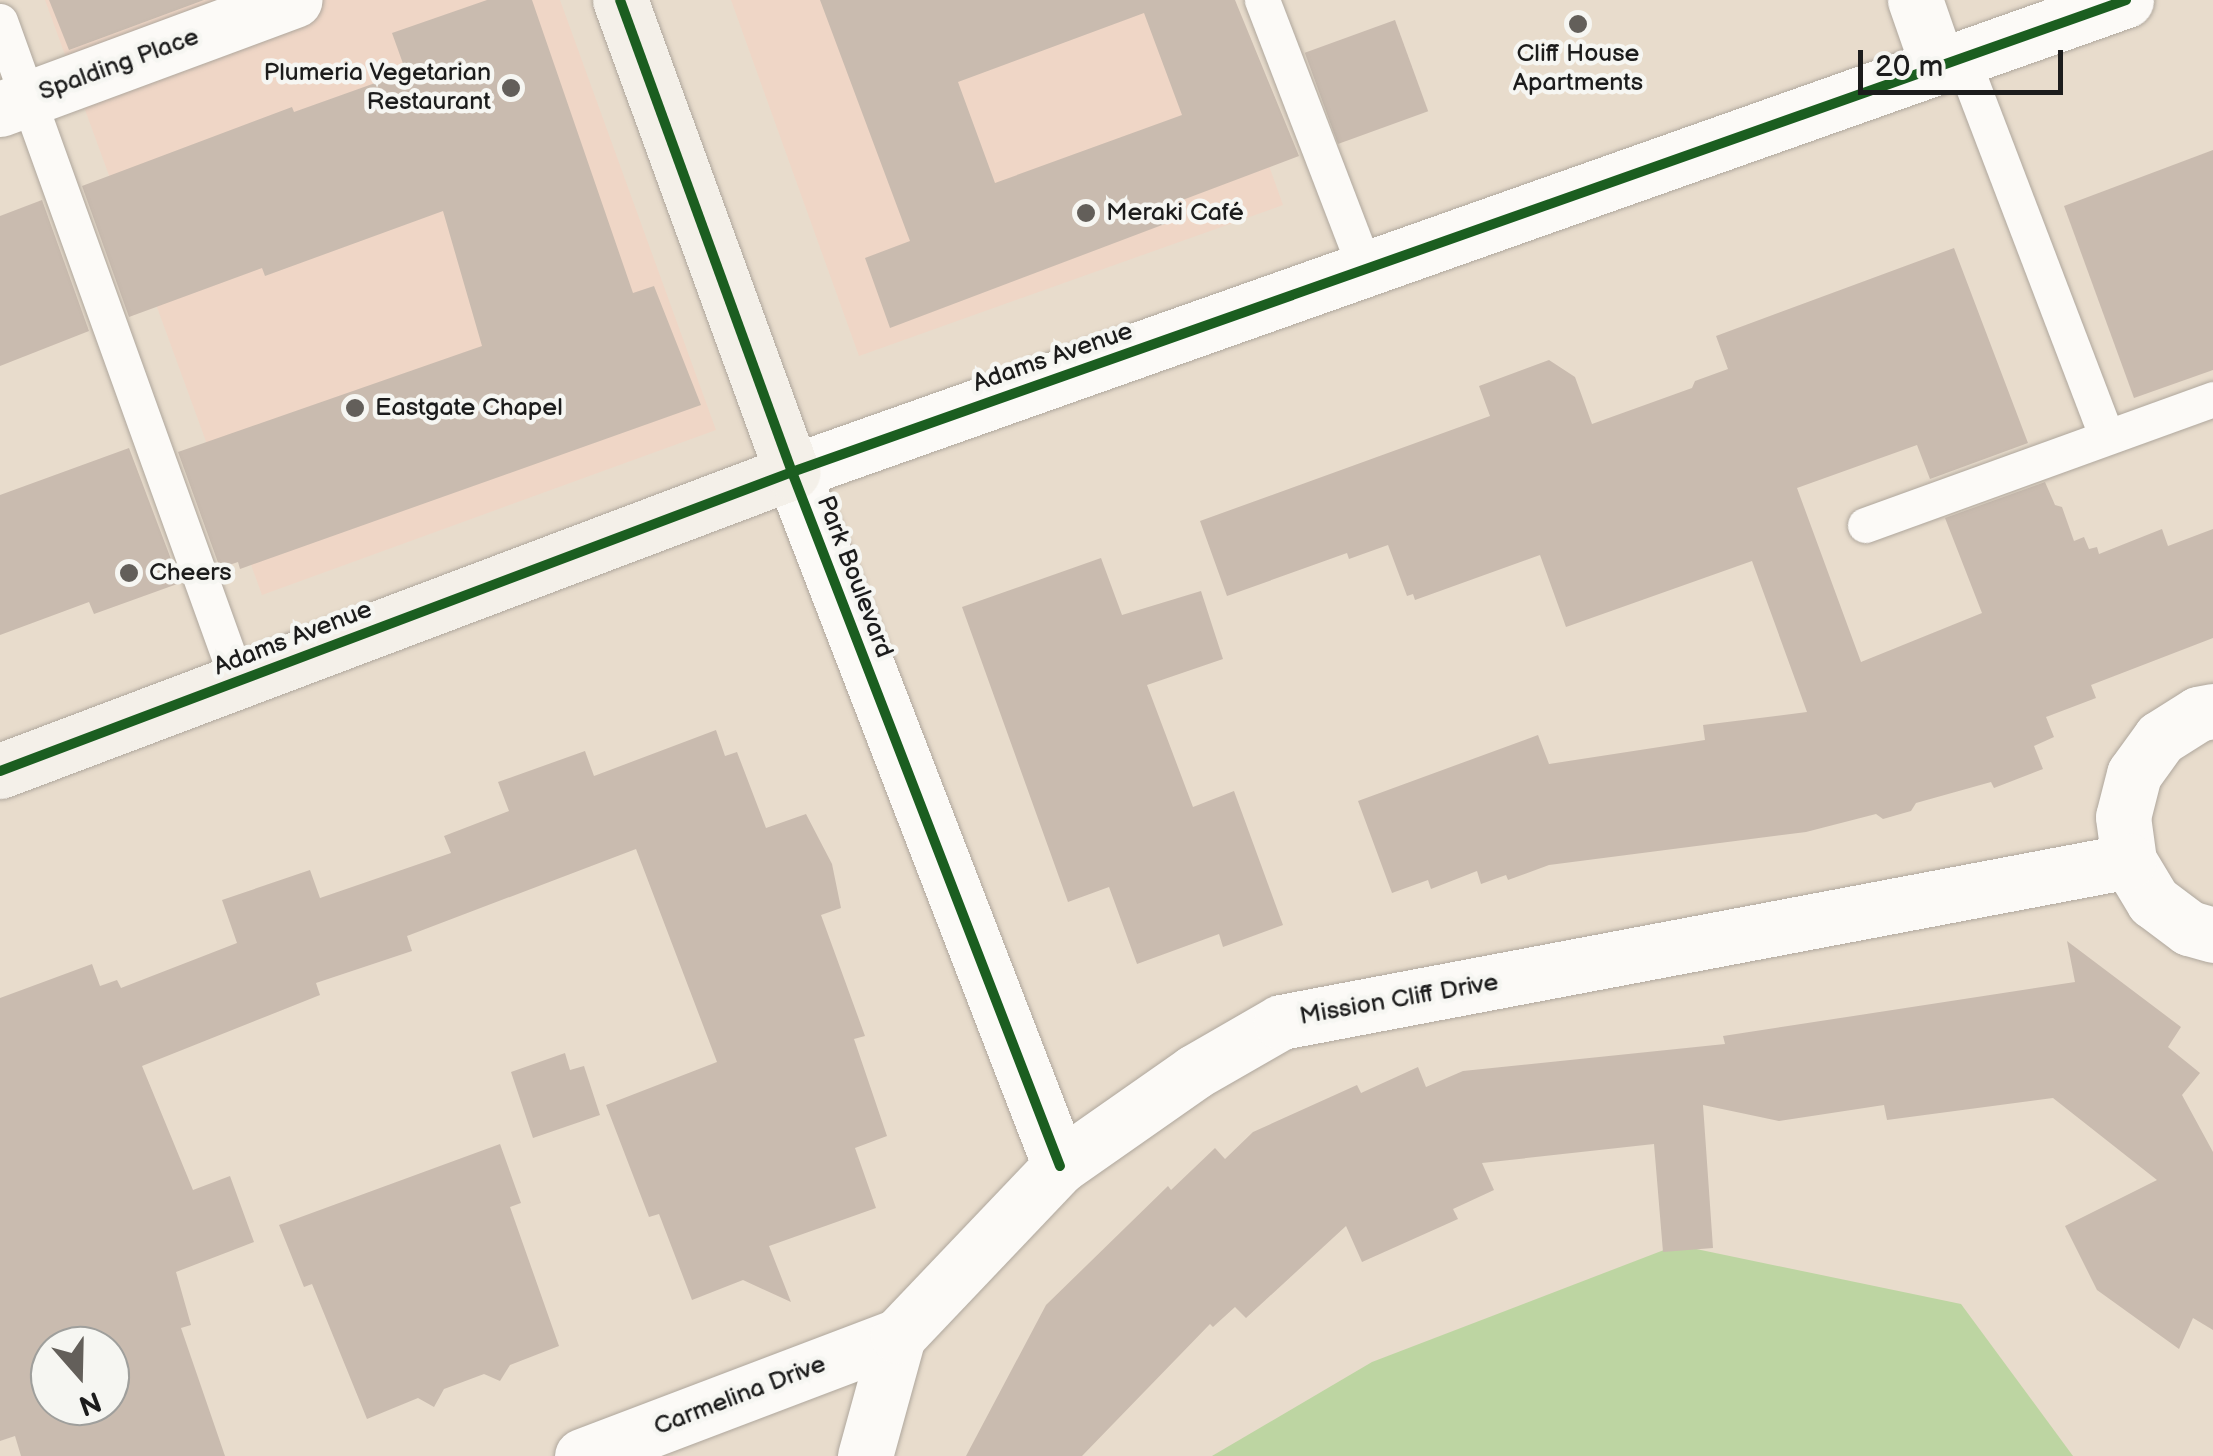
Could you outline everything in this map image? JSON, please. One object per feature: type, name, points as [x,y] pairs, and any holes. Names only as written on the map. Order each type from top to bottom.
[{"type":"main road","name":"Park Boulevard","points":[[620,0],[792,472]]},
{"type":"main road","name":"Adams Avenue","points":[[0,771],[792,472]]},
{"type":"street","name":"Spalding Place","points":[[14,104],[294,0]]},
{"type":"street","points":[[1915,0],[1950,62]]},
{"type":"street","name":"Adams Avenue","points":[[792,472],[2126,0]]},
{"type":"street","name":"Park Boulevard","points":[[792,472],[1060,1166]]},
{"type":"street","points":[[2213,711],[2198,714],[2160,738],[2134,774],[2123,816],[2129,860],[2152,900],[2189,928],[2213,935]]},
{"type":"street","name":"Mission Cliff Drive","points":[[865,1456],[898,1336],[1060,1166],[1194,1072],[1282,1022],[2129,860]]},
{"type":"street","name":"Carmelina Drive","points":[[582,1456],[898,1336]]},
{"type":"lane","points":[[1262,0],[1364,269]]},
{"type":"lane","points":[[0,21],[14,104],[238,682]]},
{"type":"lane","points":[[1950,62],[2106,435]]},
{"type":"lane","points":[[1865,526],[2213,399]]},
{"type":"shaded area","points":[[45,0],[560,0],[716,430],[262,595]]},
{"type":"shaded area","points":[[731,0],[1210,0],[1283,205],[859,356]]},
{"type":"green space","points":[[1677,1245],[1961,1304],[2073,1456],[1212,1456],[1372,1362]]},
{"type":"building","points":[[49,0],[204,0],[69,50]]},
{"type":"building","points":[[487,0],[532,0],[633,293],[654,286],[701,405],[240,569],[238,562],[220,568],[178,452],[482,346],[443,211],[265,276],[262,268],[129,317],[82,186],[292,107],[294,112],[406,72],[392,33]]},
{"type":"building","points":[[820,0],[1235,0],[1299,156],[1164,207],[1170,222],[890,328],[865,258],[910,241]],"holes":[[[1144,13],[1182,115],[995,183],[958,82]]]},
{"type":"building","points":[[1395,20],[1428,111],[1338,144],[1305,53]]},
{"type":"building","points":[[2213,150],[2213,370],[2134,398],[2064,206]]},
{"type":"building","points":[[42,200],[89,331],[0,366],[0,216]]},
{"type":"building","points":[[1954,248],[2028,443],[1930,479],[1917,445],[1797,488],[1861,662],[1982,613],[1945,518],[2045,482],[2055,505],[2062,507],[2074,541],[2084,537],[2089,549],[2097,547],[2099,554],[2162,529],[2168,546],[2213,529],[2213,638],[2091,685],[2096,698],[2046,717],[2054,737],[2034,746],[2043,769],[1994,788],[1991,782],[1916,803],[1911,811],[1883,819],[1876,814],[1806,832],[1549,865],[1508,880],[1506,875],[1481,884],[1477,871],[1431,889],[1428,880],[1392,893],[1358,801],[1538,735],[1549,764],[1705,740],[1703,725],[1807,712],[1752,561],[1566,627],[1540,555],[1415,600],[1413,594],[1407,596],[1388,545],[1349,559],[1347,553],[1227,596],[1200,521],[1490,416],[1479,386],[1549,360],[1575,377],[1592,424],[1692,388],[1695,381],[1728,369],[1716,336]]},
{"type":"building","points":[[129,448],[180,583],[94,614],[89,602],[0,635],[0,495]]},
{"type":"building","points":[[1101,558],[1122,615],[1201,591],[1223,659],[1147,685],[1193,807],[1234,791],[1283,925],[1223,947],[1219,934],[1137,964],[1109,887],[1068,902],[962,607]]},
{"type":"building","points":[[716,730],[725,756],[737,752],[766,828],[806,814],[832,864],[841,908],[821,915],[865,1036],[854,1039],[887,1136],[855,1148],[876,1208],[769,1246],[791,1302],[743,1280],[692,1300],[659,1214],[649,1217],[606,1105],[717,1062],[636,849],[407,936],[412,951],[316,983],[320,995],[142,1066],[193,1190],[230,1176],[254,1242],[176,1272],[191,1325],[181,1328],[225,1456],[21,1456],[15,1436],[0,1441],[0,998],[92,964],[100,986],[117,980],[121,988],[237,943],[222,900],[310,870],[320,898],[451,853],[444,836],[509,811],[498,782],[585,751],[594,776]]},
{"type":"building","points":[[2067,941],[2181,1027],[2168,1047],[2200,1073],[2182,1095],[2213,1152],[2213,1330],[2193,1318],[2179,1349],[2097,1290],[2065,1226],[2157,1180],[2053,1098],[1887,1120],[1884,1105],[1779,1121],[1703,1105],[1713,1248],[1663,1252],[1654,1144],[1482,1163],[1494,1190],[1453,1209],[1458,1219],[1362,1262],[1346,1226],[1246,1318],[1235,1307],[1213,1327],[1210,1324],[1082,1456],[966,1456],[1046,1305],[1168,1186],[1171,1190],[1215,1148],[1225,1159],[1253,1132],[1357,1085],[1361,1093],[1418,1067],[1426,1087],[1463,1071],[1725,1044],[1723,1036],[2075,982]]},
{"type":"building","points":[[565,1053],[570,1070],[584,1066],[600,1115],[533,1138],[511,1072]]},
{"type":"building","points":[[500,1144],[521,1203],[510,1207],[559,1346],[510,1365],[500,1381],[484,1374],[444,1389],[434,1407],[418,1398],[367,1419],[312,1284],[304,1287],[279,1225]]},
{"type":"cycle path","points":[[620,0],[792,472],[1060,1166]]},
{"type":"cycle path","points":[[0,771],[792,472],[2126,0]]},
{"type":"place","name":"Cliff House Apartments","points":[[1578,24]]},
{"type":"place","name":"Plumeria Vegetarian Restaurant","points":[[511,88]]},
{"type":"place","name":"Meraki Café","points":[[1086,213]]},
{"type":"place","name":"Eastgate Chapel","points":[[355,408]]},
{"type":"place","name":"Cheers","points":[[129,573]]}]
